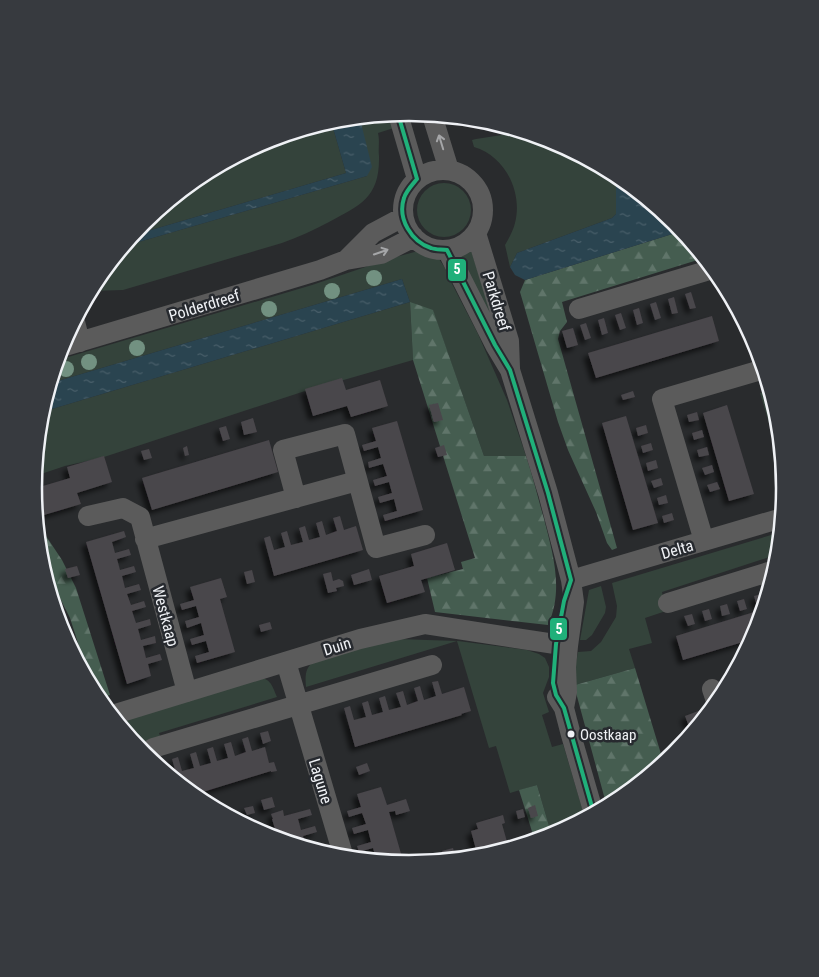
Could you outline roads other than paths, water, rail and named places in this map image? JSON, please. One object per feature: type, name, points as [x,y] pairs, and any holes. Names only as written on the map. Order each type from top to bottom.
[{"type":"street","points":[[400,121],[417,179]]},
{"type":"street","points":[[434,122],[449,170]]},
{"type":"street","points":[[449,170],[462,174],[472,182],[480,194],[483,207],[482,220],[476,233],[458,247],[447,250],[432,248],[418,242],[408,230],[403,217],[403,203],[408,189],[417,179],[432,171],[449,170]]},
{"type":"street","name":"Polderdreef","points":[[346,260],[373,233],[403,217]]},
{"type":"street","name":"Parkdreef","points":[[476,233],[509,341],[510,370]]},
{"type":"street","name":"Polderdreef","points":[[72,344],[320,270],[346,260],[381,254],[414,237]]},
{"type":"street","name":"Parkdreef","points":[[447,250],[495,345],[510,370],[548,493],[571,580],[574,602],[562,645],[566,667],[567,692],[564,708],[592,807]]},
{"type":"street","points":[[579,308],[705,271]]},
{"type":"street","points":[[704,541],[662,399],[757,371]]},
{"type":"street","points":[[296,498],[283,450],[345,434],[376,548],[425,535]]},
{"type":"street","points":[[145,539],[358,481]]},
{"type":"street","name":"Westkaap","points":[[88,516],[123,508],[140,517],[187,692]]},
{"type":"street","name":"Delta","points":[[571,580],[775,520]]},
{"type":"street","points":[[668,602],[766,573]]},
{"type":"street","name":"Duin","points":[[119,713],[360,639],[425,624],[562,645]]},
{"type":"street","name":"Lagune","points":[[286,662],[341,849]]},
{"type":"street","points":[[152,748],[432,665]]},
{"type":"water","points":[[362,125],[372,167],[367,176],[138,242],[148,231],[346,173],[334,130]]},
{"type":"water","points":[[616,185],[633,197],[673,234],[525,280],[515,275],[510,267],[517,253],[612,218],[616,214]]},
{"type":"water","points":[[402,279],[410,302],[52,409],[59,381]]},
{"type":"place","name":"Oostkaap","points":[[571,734]]}]
